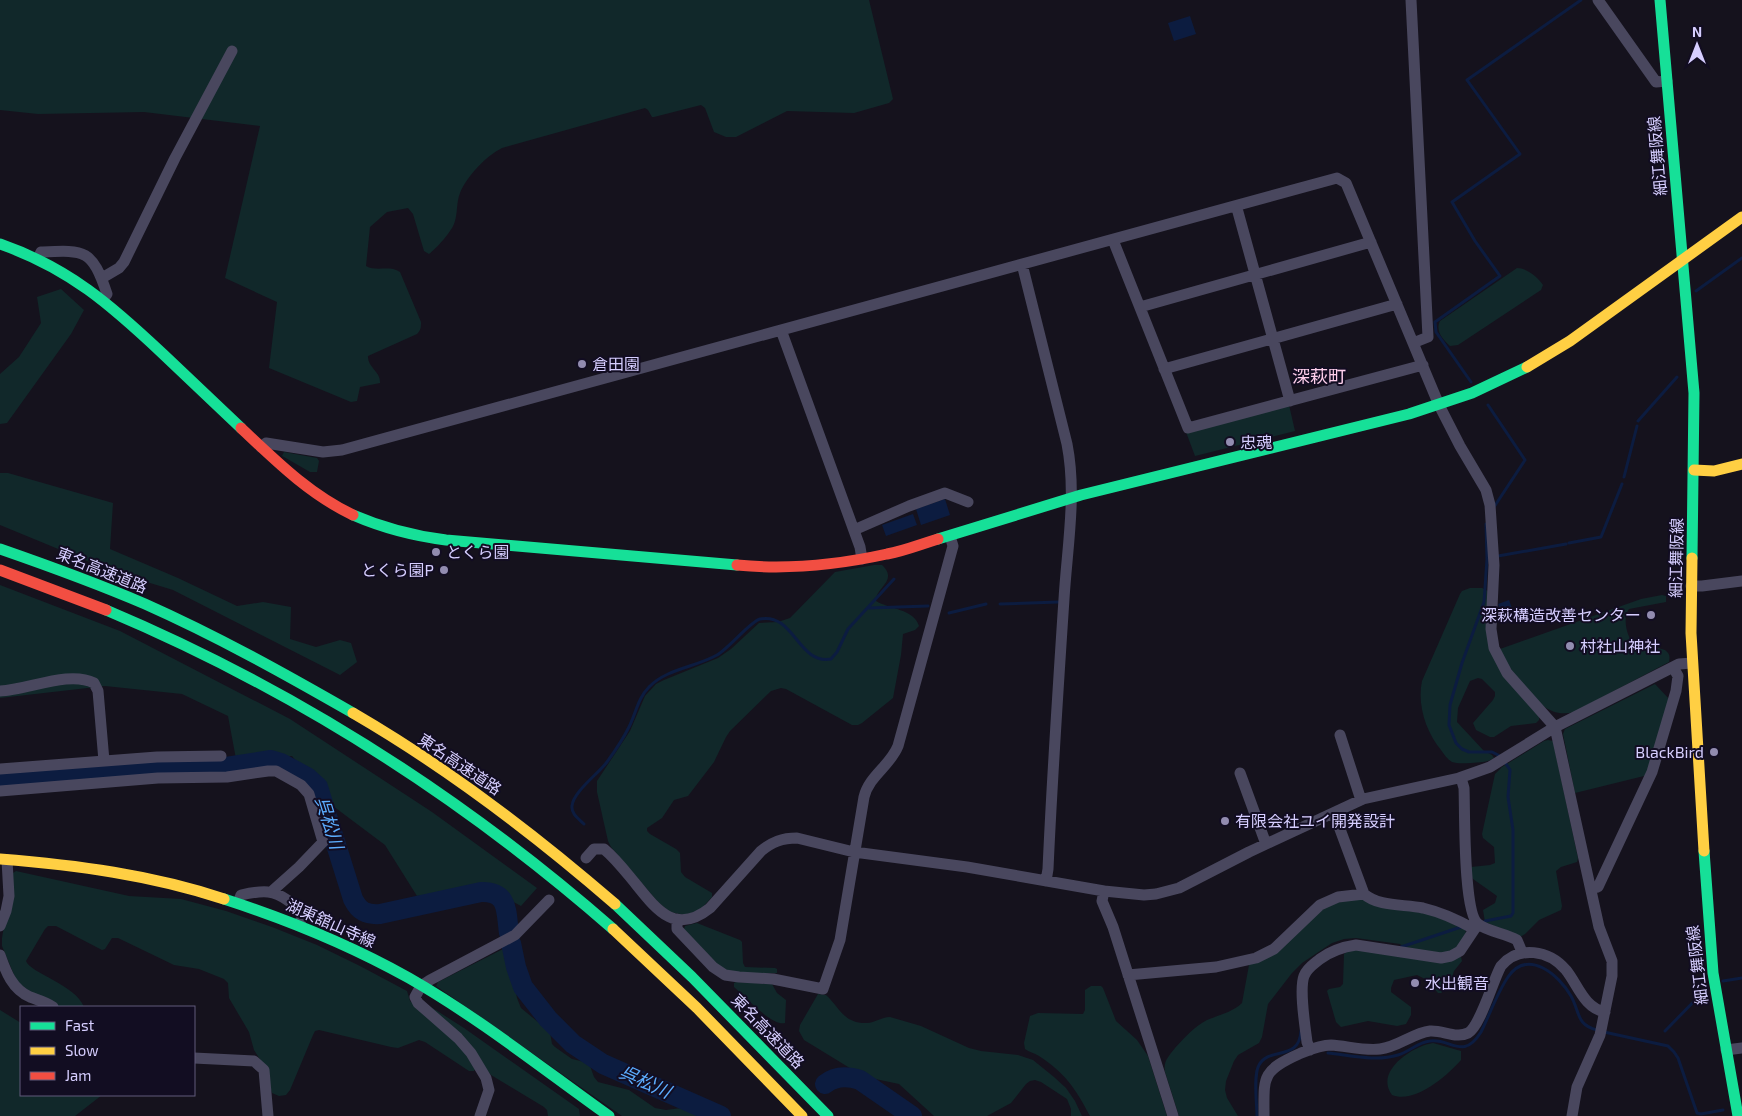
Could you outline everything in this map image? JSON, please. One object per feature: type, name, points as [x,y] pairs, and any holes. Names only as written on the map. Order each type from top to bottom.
[{"type":"main road","name":"細江舞阪線","points":[[1660,0],[1693,385],[1692,663],[1711,955],[1738,1116]]},
{"type":"main road","points":[[0,244],[38,259],[68,274],[102,299],[293,477],[331,504],[373,524],[409,535],[446,540],[753,566],[808,566],[862,559],[908,549],[1072,498],[1440,405],[1492,384],[1551,353],[1742,217]]},
{"type":"main road","points":[[1694,470],[1714,470],[1742,464]]},
{"type":"main road","name":"東名高速道路","points":[[0,549],[112,590],[183,621],[261,661],[349,710],[428,760],[541,842],[602,894],[666,952],[755,1038],[828,1116]]},
{"type":"main road","points":[[0,570],[105,609],[192,648],[253,679],[331,723],[416,777],[522,853],[588,907],[654,966],[741,1052],[802,1116]]},
{"type":"main road","name":"湖東舘山寺線","points":[[3,860],[62,864],[110,871],[182,887],[238,903],[299,925],[366,956],[421,986],[471,1018],[609,1116]]},
{"type":"street","points":[[1411,0],[1428,337],[1413,343]]},
{"type":"street","points":[[1598,0],[1656,82],[1667,81]]},
{"type":"street","points":[[102,278],[119,268],[124,262],[175,158],[232,51]]},
{"type":"street","points":[[261,447],[266,443],[323,452],[342,450],[1337,178],[1346,183],[1440,405],[1463,451],[1483,483],[1489,498],[1494,565],[1491,628],[1494,648],[1507,673],[1555,727],[1599,927],[1612,961],[1612,976],[1597,1043],[1577,1087],[1572,1116]]},
{"type":"street","points":[[1238,212],[1290,401]]},
{"type":"street","points":[[1140,307],[1371,242]]},
{"type":"street","points":[[1115,245],[1188,428],[1423,365]]},
{"type":"street","points":[[38,259],[41,252],[78,252],[91,260],[102,278],[107,294],[102,299]]},
{"type":"street","points":[[1022,264],[1067,444],[1072,498],[1064,584],[1046,881]]},
{"type":"street","points":[[1164,369],[1397,304]]},
{"type":"street","points":[[781,330],[854,530],[862,559]]},
{"type":"street","points":[[854,530],[909,506],[945,493],[968,502]]},
{"type":"street","points":[[677,919],[677,929],[713,967],[723,974],[773,979],[823,989],[840,940],[866,790],[873,778],[892,758],[898,746],[953,546],[950,536]]},
{"type":"street","points":[[1691,586],[1742,581]]},
{"type":"street","points":[[586,858],[594,849],[604,849],[616,859],[660,912],[677,919],[695,918],[703,914],[761,851],[777,841],[797,838],[854,852],[967,867],[1104,891],[1144,895],[1168,892],[1361,800],[1379,794],[1474,774],[1504,759],[1555,727],[1679,664],[1692,663]]},
{"type":"street","points":[[1590,888],[1598,887],[1652,772],[1676,691],[1678,676],[1674,667]]},
{"type":"street","points":[[0,691],[14,690],[72,678],[84,679],[94,683],[98,691],[104,761]]},
{"type":"street","points":[[1340,736],[1361,800]]},
{"type":"street","points":[[221,756],[170,756],[6,770],[7,789],[158,778],[227,777],[268,771],[280,772],[301,785],[309,794],[323,842],[271,892]]},
{"type":"street","points":[[1240,773],[1266,844]]},
{"type":"street","points":[[1310,1050],[1307,1042],[1302,988],[1305,974],[1315,963],[1335,950],[1356,945],[1431,957],[1446,957],[1460,951],[1476,926],[1466,871],[1464,788],[1461,778]]},
{"type":"street","points":[[1334,812],[1364,894],[1369,898],[1431,910],[1517,940],[1522,952]]},
{"type":"street","points":[[0,926],[9,896],[3,860]]},
{"type":"street","points":[[1104,891],[1102,901],[1128,974],[1172,1116]]},
{"type":"street","points":[[238,903],[241,895],[251,892],[271,892],[298,907],[302,917],[299,925]]},
{"type":"street","points":[[1128,974],[1216,967],[1256,958],[1282,943],[1320,905],[1338,897],[1364,894]]},
{"type":"street","points":[[480,1116],[488,1096],[489,1084],[465,1045],[416,1000],[416,994],[421,986],[430,980],[515,935],[548,900]]},
{"type":"street","points":[[1264,1116],[1264,1082],[1270,1070],[1282,1062],[1310,1050],[1326,1045],[1379,1049],[1434,1031],[1460,1036],[1467,1034],[1476,1024],[1501,966],[1510,957],[1522,952],[1535,952],[1560,964],[1592,1006],[1598,1011],[1604,1012]]},
{"type":"street","points":[[0,955],[8,976],[14,985],[21,992],[51,1006]]},
{"type":"street","points":[[723,974],[722,976],[728,986]]},
{"type":"street","points":[[1726,1050],[1742,1048]]},
{"type":"street","points":[[195,1058],[254,1060],[264,1070],[268,1116]]},
{"type":"green space","points":[[0,0],[869,0],[893,99],[889,103],[854,113],[787,111],[736,137],[726,137],[714,132],[705,108],[701,105],[654,117],[645,108],[502,148],[484,161],[467,180],[459,197],[454,224],[443,240],[429,254],[424,251],[413,214],[408,208],[387,212],[370,227],[366,266],[370,268],[392,269],[400,272],[421,322],[421,327],[417,334],[368,356],[368,360],[380,379],[380,383],[360,387],[357,401],[351,402],[269,368],[277,302],[225,278],[260,126],[144,112],[38,114],[0,110]]},
{"type":"green space","points":[[1517,268],[1528,271],[1538,279],[1543,285],[1541,290],[1458,345],[1450,346],[1439,332],[1440,321]]},
{"type":"green space","points":[[61,289],[84,310],[71,334],[7,423],[0,424],[0,374],[19,357],[41,323],[37,297]]},
{"type":"green space","points":[[1289,405],[1295,431],[1195,456],[1186,432]]},
{"type":"green space","points":[[284,452],[317,458],[319,461],[317,472],[310,472],[282,456]]},
{"type":"green space","points":[[0,473],[8,473],[113,503],[110,549],[237,606],[263,602],[291,607],[290,639],[316,647],[340,640],[351,643],[357,662],[340,675],[173,590],[114,572],[0,525]]},
{"type":"green space","points":[[882,565],[888,575],[876,601],[907,613],[916,620],[919,626],[915,630],[903,634],[893,698],[862,723],[852,725],[786,689],[781,688],[771,691],[730,731],[714,762],[688,796],[674,800],[662,818],[647,828],[650,834],[680,853],[681,872],[685,877],[712,893],[712,897],[700,910],[685,915],[670,912],[658,902],[611,847],[597,792],[597,781],[630,731],[645,696],[656,684],[718,658],[731,649],[759,623],[778,622],[790,618],[835,572]]},
{"type":"green space","points":[[0,585],[120,631],[290,719],[432,812],[537,888],[521,906],[486,887],[417,896],[385,845],[333,806],[292,756],[236,759],[228,716],[182,694],[105,686],[0,698]]},
{"type":"green space","points":[[1470,588],[1482,588],[1488,591],[1487,629],[1539,716],[1539,720],[1536,723],[1511,726],[1494,737],[1476,730],[1473,723],[1493,700],[1495,692],[1482,679],[1478,678],[1470,681],[1458,708],[1457,722],[1484,751],[1494,758],[1483,762],[1459,763],[1452,762],[1447,758],[1431,735],[1422,709],[1421,690],[1422,681],[1460,594],[1462,591]]},
{"type":"green space","points":[[1666,596],[1666,602],[1629,609],[1626,616],[1626,624],[1631,640],[1665,650],[1669,655],[1669,662],[1574,712],[1557,713],[1542,705],[1511,670],[1500,649],[1641,599]]},
{"type":"green space","points":[[1655,684],[1670,700],[1648,775],[1575,793],[1563,734],[1565,729]]},
{"type":"green space","points":[[1548,740],[1553,741],[1578,858],[1577,862],[1561,867],[1556,871],[1562,906],[1561,910],[1539,920],[1520,937],[1485,922],[1483,910],[1495,903],[1497,896],[1473,879],[1471,867],[1495,863],[1494,847],[1483,838],[1482,834],[1495,774],[1502,767]]},
{"type":"green space","points":[[16,871],[129,896],[181,899],[226,911],[317,945],[407,991],[410,1001],[462,1048],[475,1069],[474,1071],[469,1071],[419,1040],[398,1048],[319,1030],[315,1031],[313,1035],[290,1090],[286,1095],[279,1096],[272,1093],[261,1061],[254,1050],[249,1032],[229,998],[228,983],[224,979],[199,969],[174,965],[118,938],[112,938],[105,949],[102,950],[56,926],[48,926],[26,961],[29,966],[72,992],[83,1006],[58,1006],[32,993],[17,982],[2,946],[13,873]]},
{"type":"green space","points":[[1360,898],[1430,914],[1465,929],[1466,933],[1458,948],[1441,955],[1408,950],[1400,944],[1356,938],[1332,943],[1302,963],[1292,973],[1268,1004],[1262,1037],[1259,1043],[1238,1055],[1234,1061],[1226,1081],[1225,1090],[1227,1098],[1238,1116],[1179,1116],[1165,1072],[1167,1059],[1175,1048],[1190,1032],[1202,1023],[1230,1011],[1242,1003],[1249,965],[1330,903]]},
{"type":"green space","points":[[697,923],[740,940],[742,942],[743,963],[745,967],[775,968],[777,973],[733,973],[721,968],[684,929],[685,926]]},
{"type":"green space","points":[[503,949],[507,950],[509,954],[517,998],[521,1008],[550,1032],[552,1044],[555,1047],[572,1059],[589,1063],[598,1082],[629,1090],[655,1108],[666,1110],[689,1107],[712,1116],[622,1116],[436,986],[438,982]]},
{"type":"green space","points":[[1351,949],[1461,957],[1462,961],[1454,971],[1449,987],[1441,993],[1438,993],[1427,980],[1417,975],[1394,980],[1391,992],[1411,1007],[1411,1015],[1406,1024],[1397,1026],[1368,1021],[1341,1027],[1336,1022],[1327,991],[1340,987],[1343,984],[1344,954]]},
{"type":"green space","points":[[736,982],[772,984],[777,993],[786,1000],[785,1023],[779,1023],[758,1010],[734,987]]},
{"type":"green space","points":[[1091,986],[1101,986],[1103,988],[1116,1021],[1137,1040],[1148,1056],[1167,1116],[1090,1116],[1080,1097],[1063,1076],[1039,1056],[1025,1049],[1024,1043],[1030,1016],[1038,1013],[1083,1014],[1085,1010],[1085,990]]},
{"type":"green space","points":[[818,994],[826,995],[843,1014],[859,1023],[870,1023],[890,1017],[921,1026],[969,1048],[1018,1055],[1033,1060],[1066,1088],[1082,1116],[1071,1116],[1071,1109],[1067,1099],[1035,1080],[1026,1084],[1011,1103],[987,1116],[934,1116],[899,1084],[866,1077],[804,1040],[799,1031],[800,1025]]},
{"type":"green space","points":[[431,1007],[579,1109],[580,1116],[548,1116],[547,1110],[544,1107],[491,1075]]},
{"type":"green space","points":[[0,1010],[20,1022],[20,1096],[101,1096],[75,1116],[0,1116]]},
{"type":"green space","points":[[1433,1043],[1461,1051],[1461,1060],[1430,1087],[1411,1096],[1401,1097],[1392,1095],[1388,1086],[1388,1077],[1398,1061],[1406,1054]]},
{"type":"water","points":[[1190,16],[1196,34],[1174,41],[1168,23]]},
{"type":"water","points":[[945,499],[950,515],[921,525],[916,509]]},
{"type":"water","points":[[913,514],[917,525],[886,536],[882,525]]},
{"type":"water","points":[[1509,600],[1516,619],[1505,623],[1498,604]]},
{"type":"waterway","points":[[1471,382],[1436,332],[1435,322],[1500,276],[1475,241],[1452,202],[1520,154],[1467,80],[1581,0]]},
{"type":"waterway","points":[[1696,291],[1742,258]]},
{"type":"waterway","points":[[1638,421],[1677,377]]},
{"type":"waterway","points":[[1488,405],[1525,460],[1494,507]]},
{"type":"waterway","points":[[1624,477],[1637,426]]},
{"type":"waterway","points":[[1569,543],[1601,537],[1622,484]]},
{"type":"waterway","points":[[1485,921],[1511,916],[1513,913],[1513,830],[1508,797],[1510,770],[1503,759],[1492,752],[1469,752],[1462,749],[1456,743],[1449,725],[1450,705],[1462,663],[1484,602],[1487,559],[1486,524]]},
{"type":"waterway","points":[[1498,556],[1566,544]]},
{"type":"waterway","points":[[584,824],[573,811],[573,801],[581,789],[613,754],[629,727],[642,696],[656,681],[672,672],[717,655],[751,624],[760,619],[771,619],[781,623],[811,654],[820,659],[831,659],[837,652],[848,629],[894,579]]},
{"type":"waterway","points":[[1000,604],[1058,602]]},
{"type":"waterway","points":[[949,613],[986,604]]},
{"type":"waterway","points":[[869,608],[928,606]]},
{"type":"waterway","name":"呉松川","points":[[0,780],[157,768],[226,767],[271,760],[281,763],[307,777],[318,787],[353,899],[360,909],[367,913],[380,914],[481,892],[490,893],[497,895],[504,904],[509,933]]},
{"type":"waterway","points":[[1401,947],[1461,927]]},
{"type":"waterway","name":"呉松川","points":[[511,943],[523,987],[548,1019],[573,1044],[603,1064],[721,1116]]},
{"type":"waterway","points":[[1328,1053],[1381,1058],[1398,1055],[1421,1043],[1430,1041],[1444,1042],[1462,1047],[1468,1045],[1475,1041],[1481,1032],[1508,977],[1516,969],[1525,965],[1534,965],[1542,968],[1559,980],[1571,996],[1585,1025],[1597,1030]]},
{"type":"waterway","points":[[1723,981],[1742,978]]},
{"type":"waterway","points":[[1665,1031],[1707,988]]},
{"type":"waterway","points":[[1257,1116],[1256,1082],[1259,1065],[1264,1059],[1295,1047],[1299,1041],[1301,1031]]},
{"type":"waterway","points":[[1604,1032],[1668,1046],[1678,1058],[1697,1113],[1723,1110]]},
{"type":"waterway","name":"呉松川","points":[[825,1084],[833,1079],[842,1077],[860,1080],[912,1116]]},
{"type":"traffic: fast","points":[[1660,0],[1694,393],[1692,558]]},
{"type":"traffic: fast","points":[[0,244],[47,264],[68,276],[107,304],[144,336],[241,428]]},
{"type":"traffic: fast","points":[[938,539],[1081,495],[1409,414],[1472,393],[1527,367]]},
{"type":"traffic: fast","points":[[353,515],[399,531],[446,540],[737,565]]},
{"type":"traffic: fast","points":[[0,549],[91,582],[172,616],[250,656],[353,713]]},
{"type":"traffic: fast","points":[[106,610],[242,674],[308,710],[372,749],[435,790],[496,834],[613,929]]},
{"type":"traffic: fast","points":[[1704,851],[1713,973],[1738,1116]]},
{"type":"traffic: fast","points":[[224,899],[319,934],[409,978],[486,1027],[609,1116]]},
{"type":"traffic: fast","points":[[615,904],[692,977],[828,1116]]},
{"type":"traffic: slow","points":[[1527,367],[1570,341],[1742,217]]},
{"type":"traffic: slow","points":[[1694,470],[1714,471],[1742,464]]},
{"type":"traffic: slow","points":[[1692,558],[1691,633],[1704,851]]},
{"type":"traffic: slow","points":[[353,713],[422,756],[488,802],[553,852],[615,904]]},
{"type":"traffic: slow","points":[[0,859],[57,864],[142,877],[224,899]]},
{"type":"traffic: slow","points":[[613,929],[697,1008],[802,1116]]},
{"type":"traffic: jam","points":[[241,428],[307,487],[353,515]]},
{"type":"traffic: jam","points":[[737,565],[793,567],[831,564],[893,553],[938,539]]},
{"type":"traffic: jam","points":[[0,570],[106,610]]},
{"type":"place","name":"倉田園","points":[[582,364]]},
{"type":"place","name":"忠魂","points":[[1230,442]]},
{"type":"place","name":"とくら園","points":[[436,552]]},
{"type":"place","name":"とくら園P","points":[[444,570]]},
{"type":"place","name":"深萩構造改善センター","points":[[1651,615]]},
{"type":"place","name":"村社山神社","points":[[1570,646]]},
{"type":"place","name":"BlackBird","points":[[1714,752]]},
{"type":"place","name":"有限会社ユイ開発設計","points":[[1225,821]]},
{"type":"place","name":"水出観音","points":[[1415,983]]},
{"type":"district","name":"深萩町","points":[[1319,377]]}]
